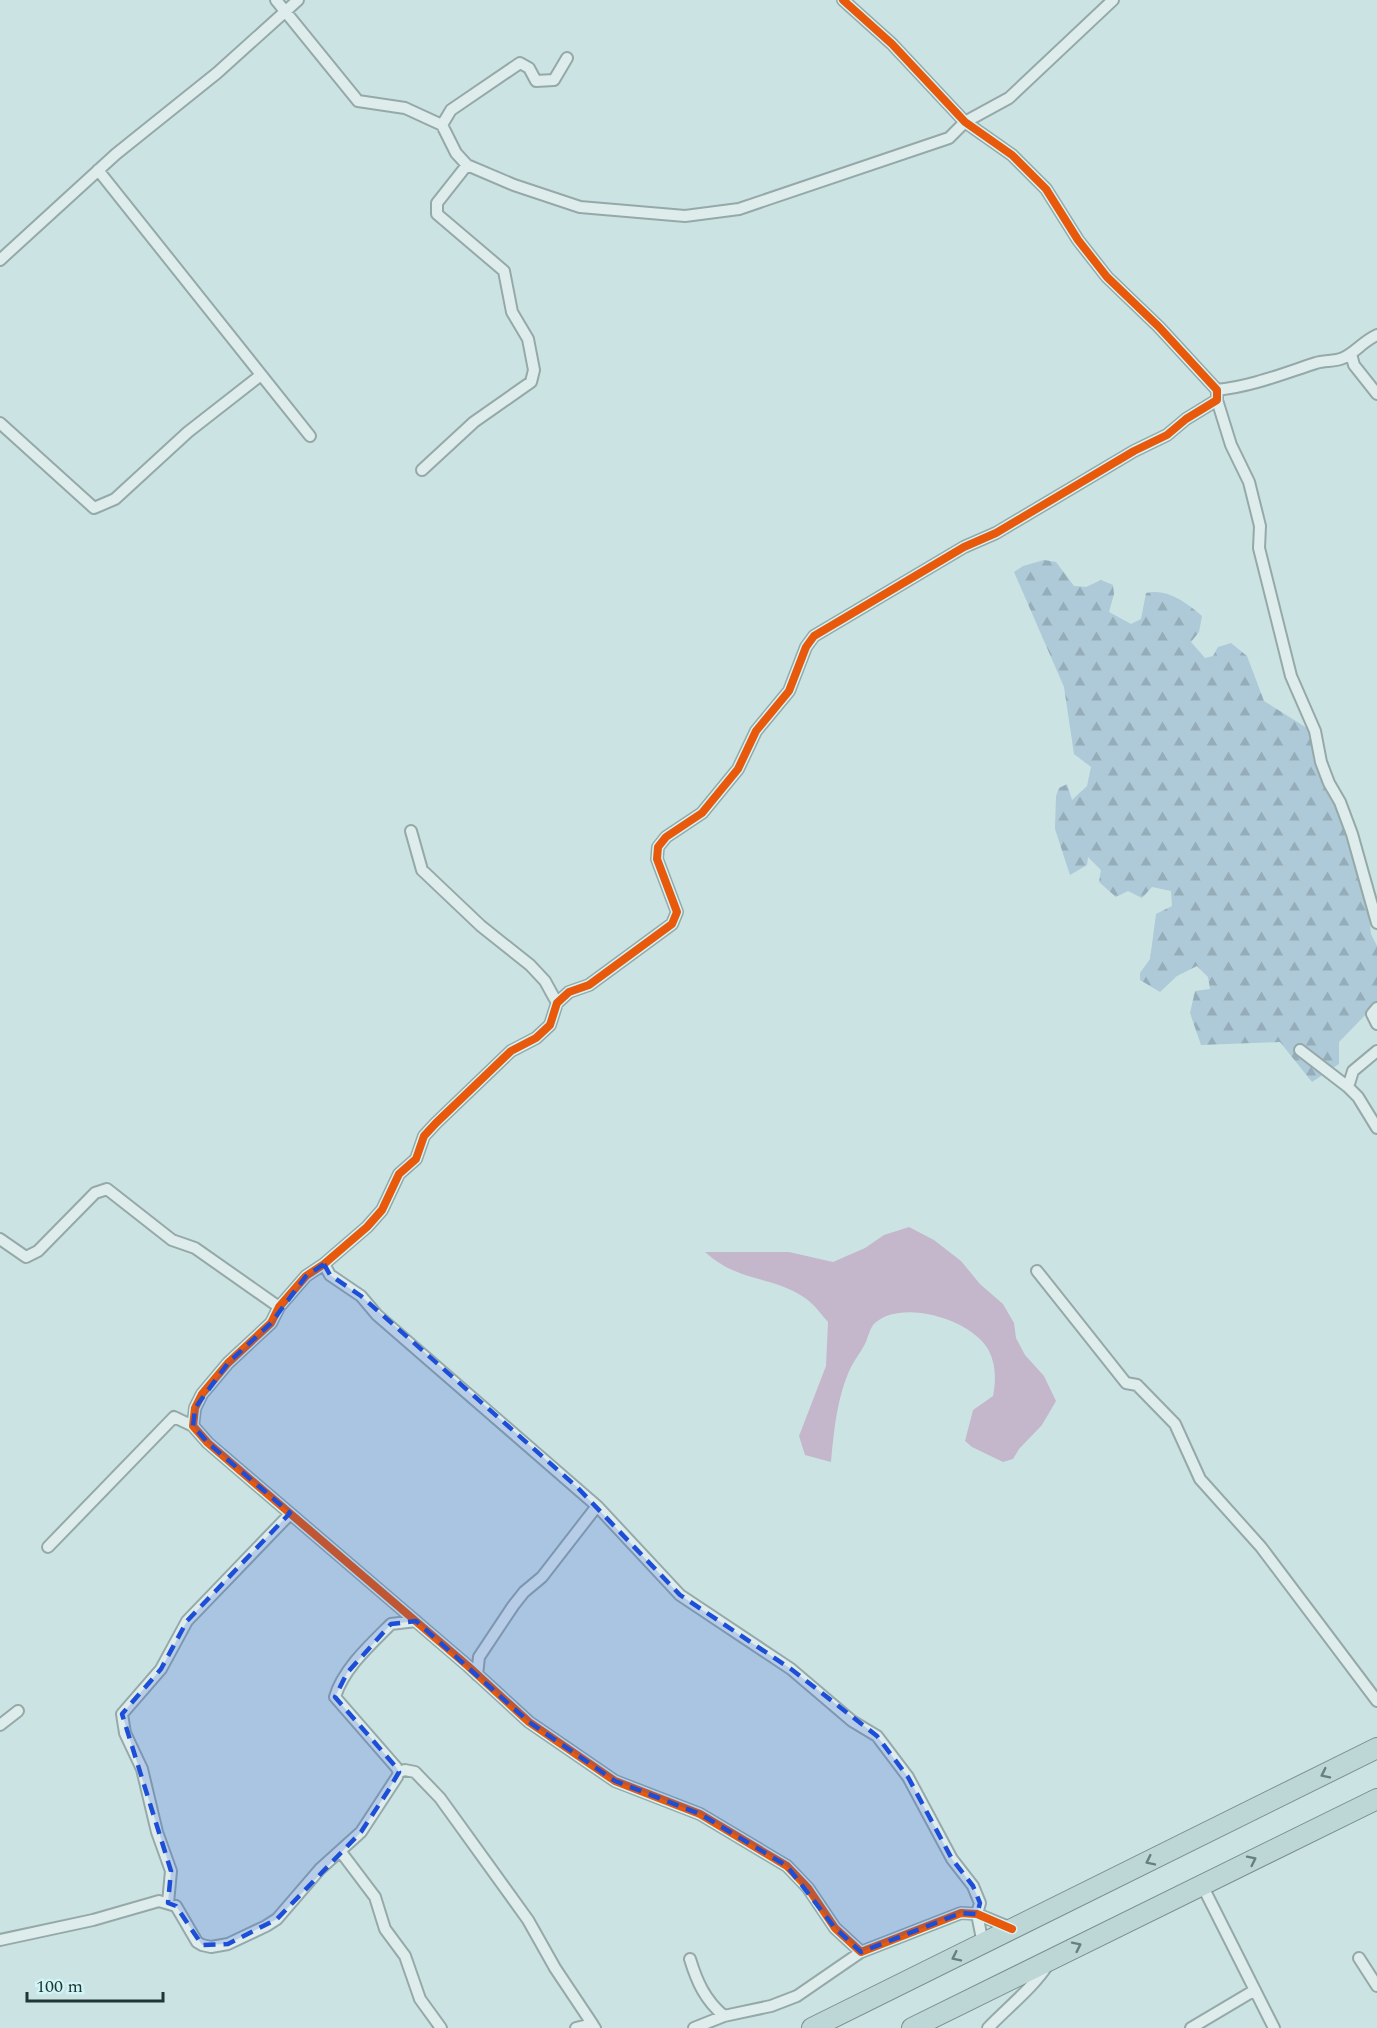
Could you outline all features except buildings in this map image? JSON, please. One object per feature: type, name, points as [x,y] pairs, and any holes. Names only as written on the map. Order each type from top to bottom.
[{"type":"highway","points":[[812,2028],[1377,1748]]},
{"type":"highway","points":[[912,2028],[1377,1799]]},
{"type":"street","points":[[276,0],[358,101],[405,108],[441,125],[456,153],[468,165],[514,185],[580,207],[685,216],[739,209],[949,138],[965,122],[1009,98],[1113,0]]},
{"type":"street","points":[[0,260],[98,170],[217,73],[298,0]]},
{"type":"street","points":[[843,0],[892,44],[965,122],[1012,155],[1046,189],[1078,240],[1107,277],[1159,327],[1217,395],[1231,445],[1249,482],[1260,526],[1259,548],[1291,676],[1315,731],[1321,762],[1329,783],[1340,802],[1352,834],[1377,923]]},
{"type":"street","points":[[441,125],[451,110],[520,63],[528,68],[536,81],[554,80],[567,58]]},
{"type":"street","points":[[422,470],[474,422],[531,382],[534,370],[528,339],[512,312],[504,271],[436,214],[437,203],[468,165]]},
{"type":"street","points":[[98,170],[310,436]]},
{"type":"street","points":[[193,1426],[195,1408],[202,1394],[228,1363],[271,1323],[279,1307],[306,1276],[324,1264],[367,1227],[382,1210],[399,1174],[416,1159],[424,1136],[436,1123],[511,1051],[536,1038],[550,1025],[557,1003],[569,992],[589,985],[672,924],[676,912],[657,859],[658,847],[666,837],[702,813],[738,769],[756,731],[789,691],[806,647],[814,636],[964,547],[996,533],[1134,451],[1167,435],[1217,395],[1271,380],[1319,362],[1340,360],[1351,354],[1362,342],[1377,335]]},
{"type":"street","points":[[1351,354],[1354,365],[1377,394]]},
{"type":"street","points":[[0,423],[94,508],[115,499],[188,432],[261,375]]},
{"type":"street","points":[[411,831],[422,870],[472,919],[530,965],[545,981],[557,1003]]},
{"type":"street","points":[[1377,1008],[1372,1014],[1377,1024]]},
{"type":"street","points":[[1299,1050],[1348,1087],[1358,1097],[1377,1128]]},
{"type":"street","points":[[1348,1087],[1353,1071],[1377,1052]]},
{"type":"street","points":[[0,1239],[26,1257],[38,1251],[95,1192],[107,1189],[172,1240],[195,1248],[279,1307]]},
{"type":"street","points":[[324,1264],[330,1275],[361,1296],[377,1315],[597,1506],[680,1595],[791,1668],[852,1721],[877,1736],[908,1777],[952,1859],[973,1886],[980,1903],[977,1914],[983,1944]]},
{"type":"street","points":[[1037,1272],[1126,1383],[1137,1385],[1175,1424],[1200,1479],[1208,1490],[1261,1547],[1377,1701]]},
{"type":"street","points":[[48,1547],[174,1417],[193,1426],[208,1443],[477,1674],[529,1722],[615,1781],[700,1814],[788,1866],[808,1888],[835,1928],[861,1952]]},
{"type":"street","points":[[477,1674],[479,1657],[513,1606],[542,1577],[597,1506]]},
{"type":"street","points":[[168,1903],[171,1871],[157,1832],[142,1769],[125,1733],[122,1714],[161,1669],[187,1621],[290,1514]]},
{"type":"street","points":[[399,1772],[335,1697],[347,1673],[391,1624],[416,1621]]},
{"type":"street","points":[[0,1725],[18,1711]]},
{"type":"street","points":[[0,1941],[93,1920],[159,1901],[176,1906],[197,1942],[211,1947],[228,1944],[277,1919],[320,1869],[360,1832],[399,1772],[405,1770],[415,1772],[441,1798],[528,1920],[555,1968],[594,2026],[576,2028]]},
{"type":"street","points":[[341,1852],[375,1897],[386,1929],[405,1956],[420,1999],[441,2028]]},
{"type":"street","points":[[1202,1885],[1274,2028]]},
{"type":"street","points":[[694,2028],[724,2016],[771,2006],[797,1996],[861,1952],[961,1913],[977,1914],[1012,1929]]},
{"type":"street","points":[[988,2028],[1012,2002],[1025,1993],[1053,1958]]},
{"type":"street","points":[[1359,1958],[1377,1986]]},
{"type":"street","points":[[690,1959],[702,1991],[724,2016]]},
{"type":"street","points":[[1191,2028],[1255,1990]]},
{"type":"highlighted area","points":[[324,1264],[330,1275],[361,1296],[577,1487],[680,1595],[791,1669],[877,1736],[908,1777],[952,1859],[973,1886],[980,1903],[977,1914],[961,1913],[861,1952],[835,1928],[787,1866],[700,1814],[615,1781],[529,1722],[416,1621],[391,1624],[347,1673],[335,1697],[399,1772],[361,1832],[277,1919],[228,1944],[202,1945],[176,1906],[168,1903],[171,1871],[122,1714],[161,1669],[187,1621],[290,1513],[208,1443],[193,1426],[195,1408],[228,1363],[271,1323],[306,1276]]},
{"type":"green space","points":[[1044,560],[1056,562],[1074,586],[1086,587],[1101,580],[1113,585],[1114,594],[1109,612],[1131,624],[1141,619],[1146,593],[1169,594],[1183,601],[1202,616],[1199,632],[1191,642],[1205,658],[1213,656],[1218,647],[1231,643],[1247,656],[1264,701],[1310,730],[1340,811],[1367,901],[1371,934],[1377,946],[1377,1003],[1339,1042],[1339,1064],[1312,1082],[1280,1042],[1201,1045],[1190,1013],[1195,991],[1210,989],[1208,977],[1197,966],[1177,976],[1160,992],[1140,980],[1140,973],[1150,959],[1156,914],[1172,906],[1171,891],[1152,887],[1142,898],[1128,891],[1116,897],[1099,882],[1101,870],[1088,857],[1087,865],[1070,875],[1055,829],[1056,796],[1059,788],[1067,784],[1072,800],[1087,786],[1091,767],[1074,754],[1064,687],[1014,572],[1023,566]]},
{"type":"shaded area","points":[[909,1227],[934,1240],[961,1261],[980,1284],[1003,1304],[1014,1323],[1016,1338],[1025,1355],[1044,1376],[1056,1401],[1042,1425],[1019,1449],[1013,1459],[1003,1462],[972,1447],[965,1441],[973,1410],[993,1396],[995,1385],[993,1362],[981,1340],[969,1330],[953,1322],[936,1316],[902,1312],[887,1316],[873,1325],[851,1367],[842,1390],[831,1462],[805,1455],[799,1436],[826,1366],[828,1322],[805,1298],[780,1285],[730,1269],[705,1252],[789,1252],[833,1262],[865,1248],[884,1235]]},
{"type":"cycle path","points":[[843,0],[892,44],[965,122],[1012,155],[1046,189],[1078,240],[1107,277],[1159,327],[1217,390],[1217,400],[1186,419],[1167,435],[1134,451],[996,533],[964,547],[814,636],[806,647],[789,691],[756,731],[738,769],[702,813],[666,837],[658,847],[657,859],[677,912],[672,924],[589,985],[569,992],[557,1003],[550,1025],[536,1038],[511,1051],[436,1123],[424,1136],[416,1159],[399,1174],[382,1210],[367,1227],[324,1264],[306,1276],[279,1307],[271,1323],[228,1363],[202,1394],[195,1408],[193,1426],[208,1443],[468,1666],[529,1722],[615,1781],[700,1814],[787,1866],[808,1888],[835,1928],[861,1952],[961,1913],[977,1914],[1012,1929]]}]
